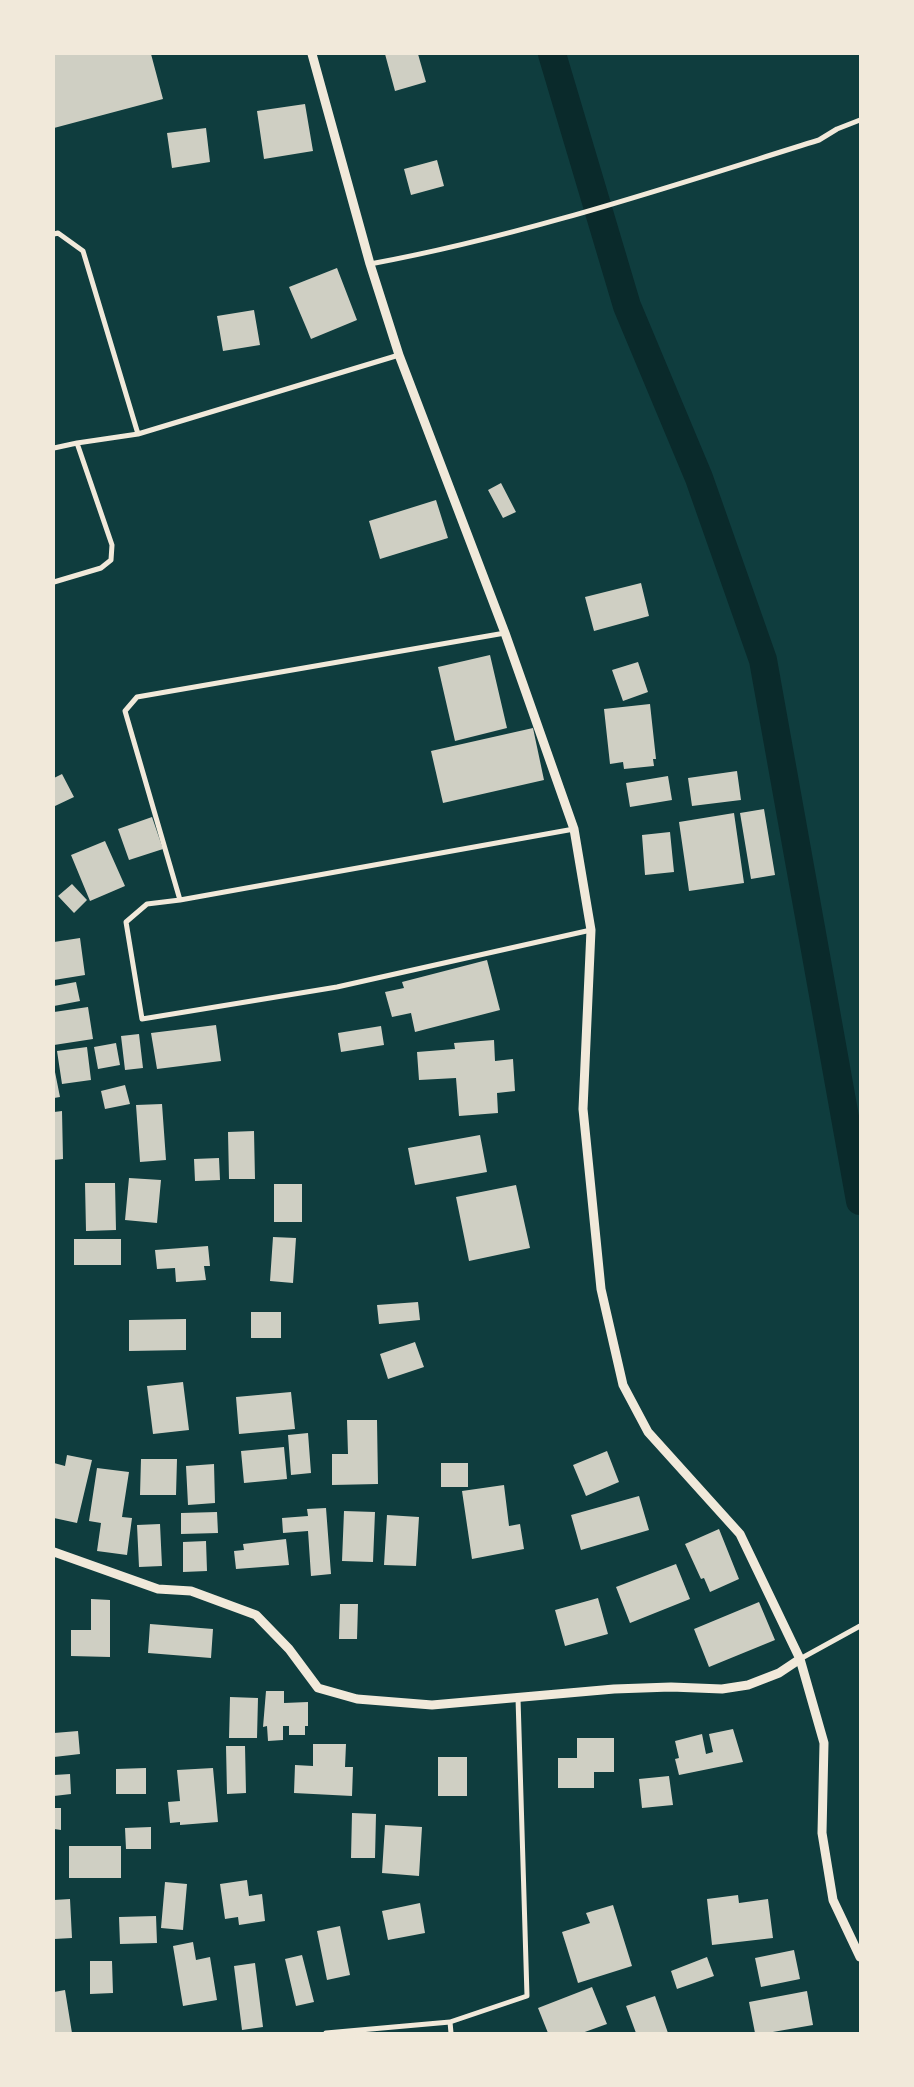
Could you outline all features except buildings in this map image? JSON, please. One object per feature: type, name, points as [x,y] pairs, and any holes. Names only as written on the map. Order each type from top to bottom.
[{"type":"street","points":[[312,54],[370,264],[399,355],[505,633],[574,828],[591,930],[583,1109],[601,1289],[622,1385],[648,1432],[740,1534],[800,1659],[824,1743],[822,1833],[833,1900],[860,1957]]},
{"type":"street","points":[[370,264],[428,253],[565,217],[819,140],[837,129],[860,120]]},
{"type":"street","points":[[54,234],[58,233],[83,251],[138,434]]},
{"type":"street","points":[[54,448],[138,434],[399,355]]},
{"type":"street","points":[[54,582],[101,568],[111,560],[112,545],[78,443]]},
{"type":"street","points":[[180,900],[125,711],[137,697],[505,633]]},
{"type":"street","points":[[574,828],[180,900],[147,904],[126,922],[142,1019],[337,988],[591,930]]},
{"type":"street","points":[[54,1552],[158,1589],[191,1591],[256,1615],[289,1649],[318,1688],[357,1699],[432,1705],[614,1689],[671,1687],[722,1689],[748,1685],[779,1673],[800,1659],[860,1626]]},
{"type":"street","points":[[326,2033],[450,2022],[527,1996],[518,1698]]},
{"type":"street","points":[[450,2022],[451,2033]]},
{"type":"waterway","points":[[552,54],[627,306],[699,478],[763,660],[860,1201]]}]
